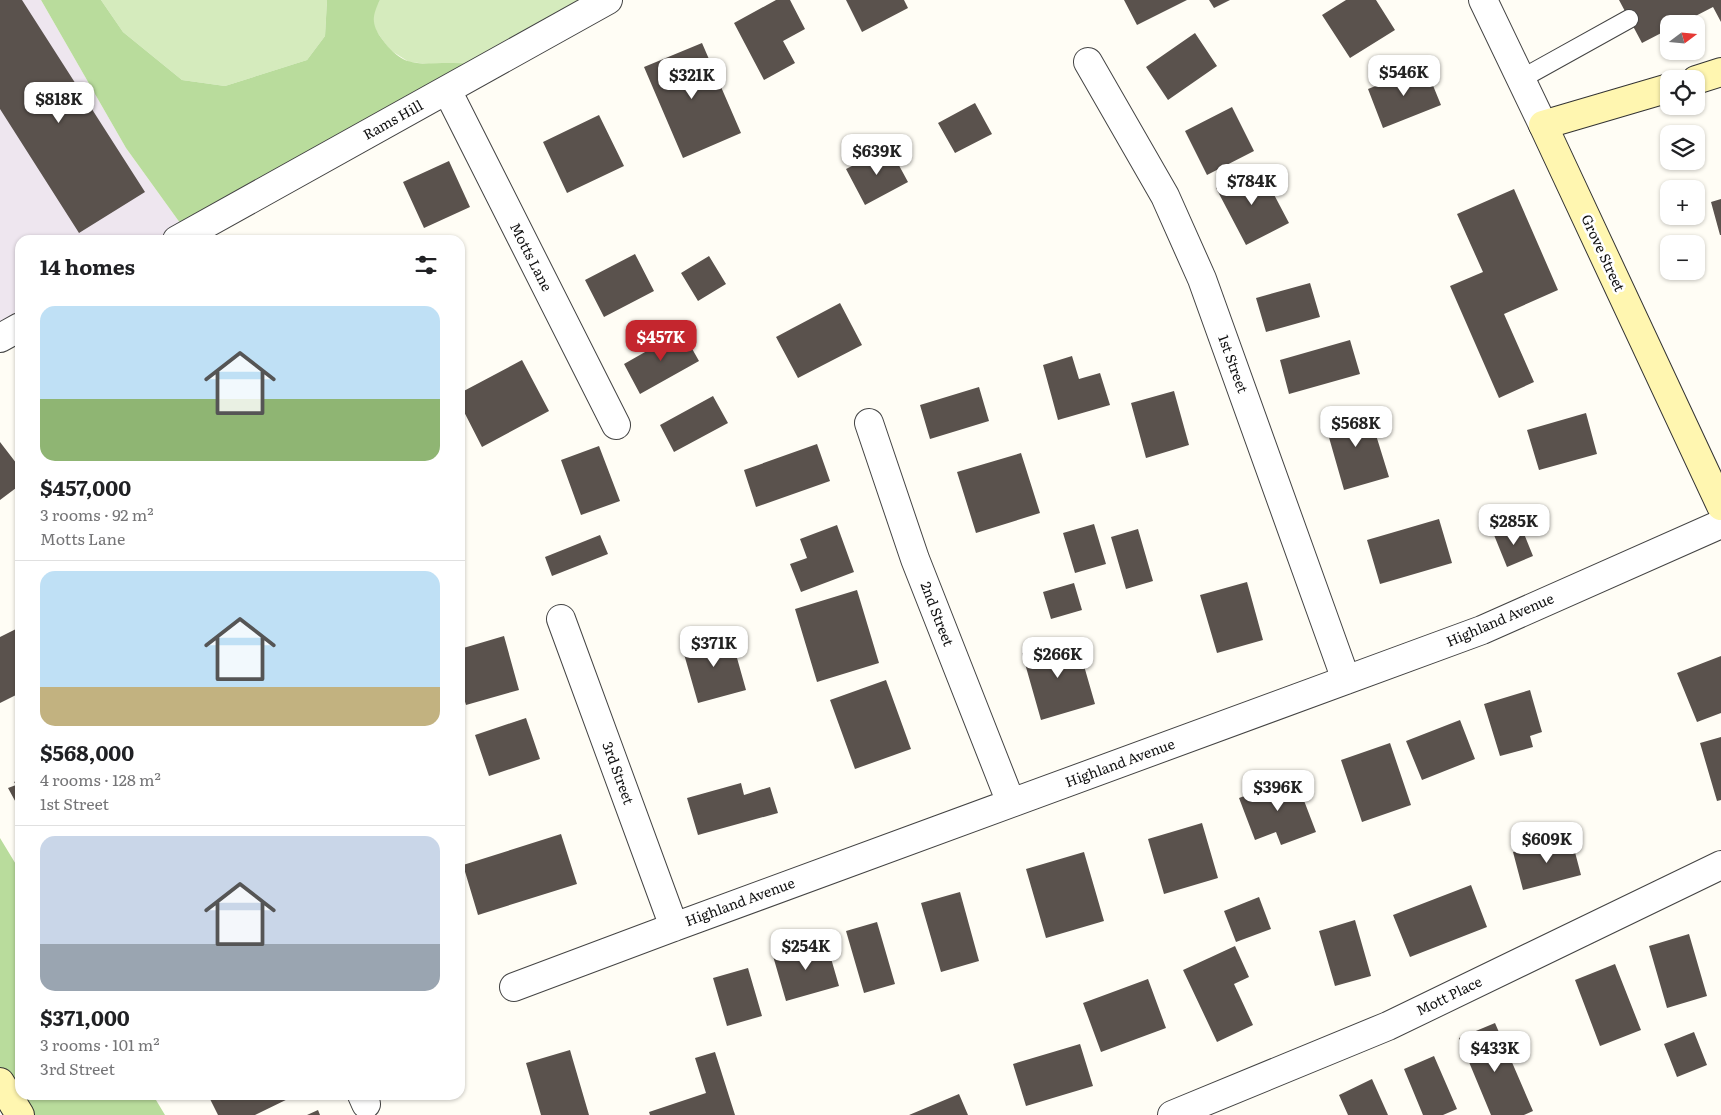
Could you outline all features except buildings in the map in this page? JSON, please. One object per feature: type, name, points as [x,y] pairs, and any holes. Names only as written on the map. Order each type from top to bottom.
[{"type":"street","name":"Rams Hill","points":[[186,235],[608,0]]},
{"type":"street","name":"Grove Street","points":[[1483,0],[1721,506]]},
{"type":"street","name":"1st Street","points":[[1088,62],[1165,196],[1202,279],[1346,680]]},
{"type":"street","points":[[1705,77],[1721,72]]},
{"type":"street","name":"Motts Lane","points":[[447,90],[616,425]]},
{"type":"street","points":[[1543,125],[1660,91]]},
{"type":"street","name":"2nd Street","points":[[869,423],[915,559],[1011,803]]},
{"type":"street","name":"Highland Avenue","points":[[514,987],[1482,630],[1721,524]]},
{"type":"street","name":"3rd Street","points":[[561,619],[674,927]]},
{"type":"street","name":"Mott Place","points":[[1172,1115],[1388,1026],[1721,865]]},
{"type":"street","points":[[0,1082],[20,1115]]},
{"type":"lane","points":[[1521,79],[1629,19]]},
{"type":"shaded area","points":[[0,0],[41,0],[126,148],[188,234],[15,235],[15,330],[0,338]]},
{"type":"green space","points":[[41,0],[101,0],[123,32],[182,80],[225,86],[307,60],[325,36],[327,0],[380,0],[374,15],[376,29],[390,49],[406,60],[414,63],[458,63],[489,66],[188,234],[126,148]]},
{"type":"green space","points":[[101,0],[327,0],[325,36],[307,60],[225,86],[182,80],[123,32]]},
{"type":"green space","points":[[380,0],[609,0],[489,66],[409,62],[390,50],[374,28],[373,13]]},
{"type":"green space","points":[[0,838],[15,863],[15,1100],[156,1100],[165,1115],[20,1115],[0,1082]]}]
